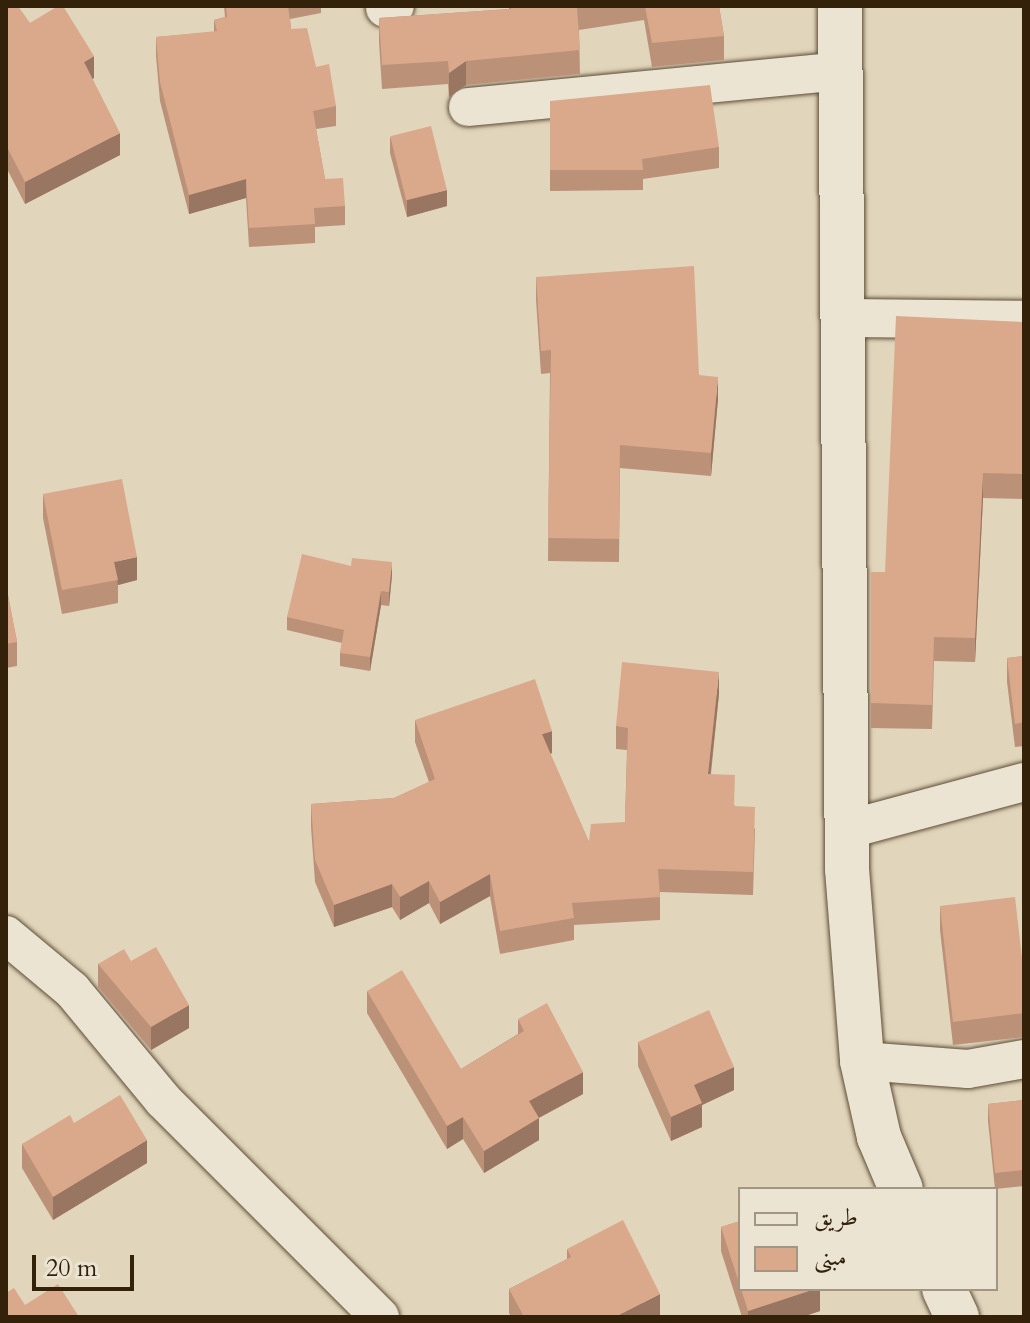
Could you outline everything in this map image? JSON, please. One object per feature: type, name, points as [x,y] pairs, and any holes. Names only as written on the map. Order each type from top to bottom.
[{"type":"main road","points":[[840,6],[846,830],[862,1061],[879,1137],[900,1187]]},
{"type":"main road","points":[[945,1291],[957,1317]]},
{"type":"street","points":[[468,107],[840,71]]},
{"type":"street","points":[[842,318],[1024,320]]},
{"type":"street","points":[[846,830],[1024,782]]},
{"type":"street","points":[[6,935],[72,990],[173,1111],[380,1317]]},
{"type":"street","points":[[862,1061],[968,1069],[1024,1059]]},
{"type":"building","points":[[6,6],[18,6],[30,23],[63,6],[94,56],[84,62],[120,133],[25,182],[6,145]]},
{"type":"building","points":[[226,6],[288,6],[291,29],[307,28],[316,67],[329,64],[336,106],[313,111],[325,179],[343,178],[345,206],[314,208],[315,224],[249,228],[246,179],[189,195],[160,82],[156,37],[217,31],[214,20],[227,17]]},
{"type":"building","points":[[511,6],[581,6],[577,7],[580,50],[466,61],[449,73],[448,61],[382,65],[379,18],[511,9]]},
{"type":"building","points":[[645,6],[719,6],[724,36],[652,43]]},
{"type":"building","points":[[710,85],[719,147],[642,159],[643,170],[550,170],[550,101]]},
{"type":"building","points":[[431,126],[447,190],[406,200],[390,136]]},
{"type":"building","points":[[694,266],[699,375],[718,377],[711,453],[620,445],[619,539],[548,538],[551,350],[541,351],[536,277]]},
{"type":"building","points":[[896,316],[1024,322],[1024,474],[983,473],[975,638],[934,637],[932,705],[871,703],[871,572],[885,572]]},
{"type":"building","points":[[122,479],[137,557],[114,562],[118,580],[62,590],[43,494]]},
{"type":"building","points":[[302,554],[351,566],[352,558],[392,562],[389,592],[381,591],[370,657],[340,653],[344,630],[287,617]]},
{"type":"building","points":[[6,585],[17,642],[6,644]]},
{"type":"building","points":[[1024,656],[1024,722],[1015,724],[1007,658]]},
{"type":"building","points":[[622,662],[719,672],[708,774],[735,775],[734,806],[755,807],[753,872],[658,869],[660,897],[572,903],[574,918],[500,931],[490,874],[440,902],[429,881],[400,897],[392,884],[334,905],[315,860],[311,804],[394,798],[435,779],[415,720],[535,679],[552,731],[542,734],[589,842],[591,824],[625,822],[628,728],[616,726]]},
{"type":"building","points":[[1015,897],[1024,976],[1024,1013],[953,1022],[940,906]]},
{"type":"building","points":[[156,947],[189,1005],[151,1027],[98,964],[124,949],[131,961]]},
{"type":"building","points":[[402,970],[461,1069],[524,1031],[518,1019],[547,1003],[583,1072],[529,1101],[539,1118],[484,1151],[463,1117],[447,1126],[367,991]]},
{"type":"building","points":[[709,1010],[734,1067],[694,1085],[702,1103],[671,1117],[638,1042]]},
{"type":"building","points":[[120,1095],[147,1140],[53,1197],[22,1144],[70,1115],[74,1123]]},
{"type":"building","points":[[1024,1100],[1024,1170],[995,1173],[988,1104]]},
{"type":"building","points":[[623,1220],[660,1294],[615,1317],[524,1317],[509,1289],[571,1257],[567,1249]]},
{"type":"building","points":[[738,1222],[738,1280],[721,1227]]},
{"type":"building","points":[[58,1284],[79,1317],[6,1317],[6,1293],[14,1288],[25,1305]]},
{"type":"building","points":[[742,1291],[809,1291],[748,1311]]}]
